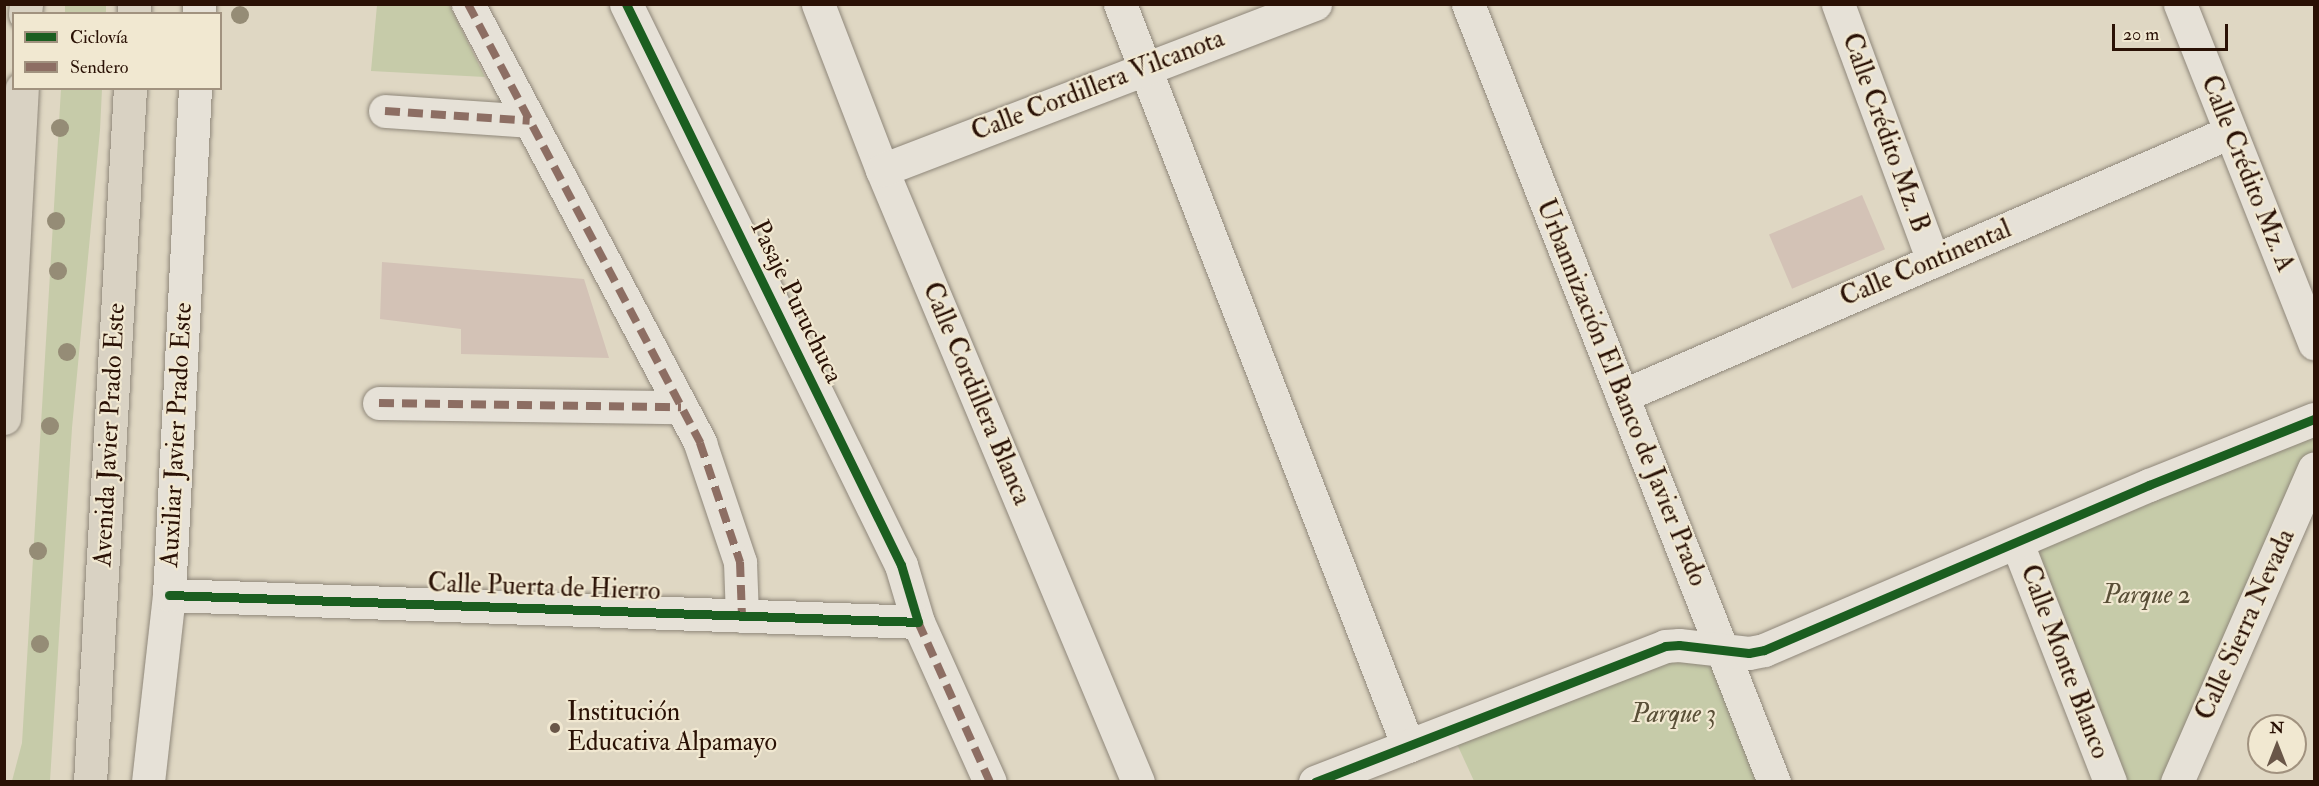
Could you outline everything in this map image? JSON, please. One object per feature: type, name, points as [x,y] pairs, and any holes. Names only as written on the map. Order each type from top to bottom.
[{"type":"main road","points":[[4,418],[22,90]]},
{"type":"main road","name":"Avenida Javier Prado Este","points":[[90,782],[130,90]]},
{"type":"street","points":[[468,4],[700,443],[740,562],[742,616]]},
{"type":"street","name":"Pasaje Puruchuca","points":[[626,4],[901,565],[918,622],[990,782]]},
{"type":"street","name":"Calle Cordillera Blanca","points":[[818,4],[882,170],[1138,782]]},
{"type":"street","points":[[1120,4],[1408,746]]},
{"type":"street","name":"Calle Cordillera Vilcanota","points":[[882,170],[1315,4]]},
{"type":"street","name":"Urbannización El Banco de Javier Prado","points":[[1468,4],[1774,782]]},
{"type":"street","name":"Calle Crédito Mz. B","points":[[1838,4],[1933,261]]},
{"type":"street","name":"Calle Crédito Mz. A","points":[[2180,4],[2314,343]]},
{"type":"street","name":"Auxiliar Javier Prado Este","points":[[148,782],[169,595],[195,90]]},
{"type":"street","points":[[385,111],[530,121]]},
{"type":"street","name":"Calle Continental","points":[[1622,396],[2230,132]]},
{"type":"street","points":[[379,403],[681,407]]},
{"type":"street","points":[[1315,782],[1665,646],[1749,654],[1764,650],[2149,485],[2314,420]]},
{"type":"street","name":"Calle Sierra Nevada","points":[[2176,782],[2314,469]]},
{"type":"street","name":"Calle Monte Blanco","points":[[2018,543],[2110,782]]},
{"type":"street","name":"Calle Puerta de Hierro","points":[[169,595],[918,622]]},
{"type":"green space","points":[[449,4],[485,77],[371,71],[377,5]]},
{"type":"green space","points":[[65,5],[106,5],[106,12],[65,12]]},
{"type":"green space","points":[[61,90],[102,90],[72,428],[50,781],[12,781],[22,743]]},
{"type":"green space","name":"Parque 2","points":[[2314,423],[2314,464],[2176,781],[2111,781],[2021,545]]},
{"type":"green space","name":"Parque 3","points":[[1665,646],[1722,650],[1774,781],[1474,781],[1451,731]]},
{"type":"building","points":[[1862,195],[1885,249],[1792,289],[1769,234]]},
{"type":"building","points":[[382,262],[584,279],[609,358],[461,354],[461,329],[380,319]]},
{"type":"marked path","points":[[468,4],[700,443],[740,562],[742,616]]},
{"type":"marked path","points":[[385,111],[530,121]]},
{"type":"marked path","points":[[379,403],[681,407]]},
{"type":"marked path","points":[[918,622],[990,782]]},
{"type":"cycle path","points":[[169,595],[918,622],[901,565],[626,4]]},
{"type":"cycle path","points":[[1315,782],[1665,646],[1679,645],[1749,653],[1764,650],[2149,485],[2314,419]]},
{"type":"place","name":"Institución Educativa Alpamayo","points":[[555,728]]}]
